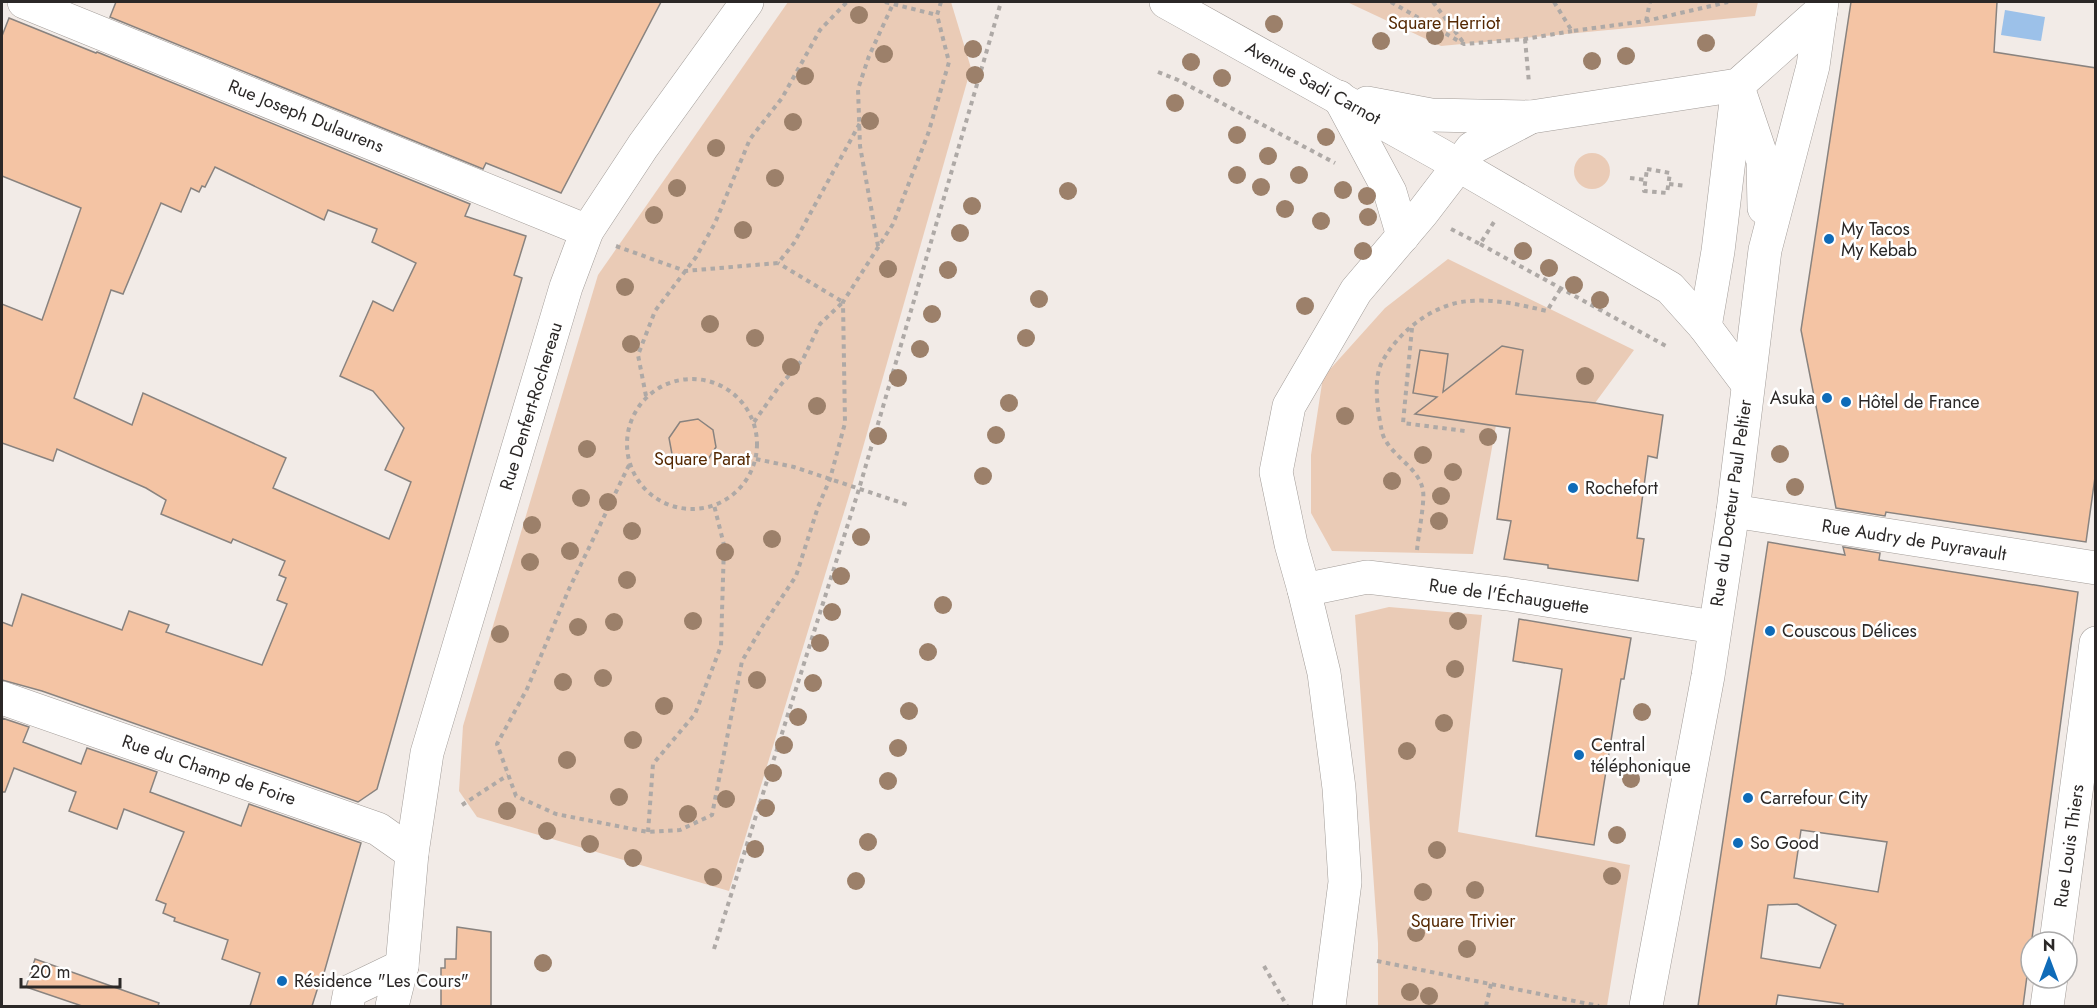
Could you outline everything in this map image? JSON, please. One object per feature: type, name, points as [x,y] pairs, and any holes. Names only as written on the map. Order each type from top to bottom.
[{"type":"street","name":"Rue Joseph Dulaurens","points":[[24,2],[587,231]]},
{"type":"street","name":"Rue Denfert-Rochereau","points":[[402,966],[411,853],[427,753],[566,287],[587,231],[643,146],[747,2]]},
{"type":"street","name":"Avenue Sadi Carnot","points":[[1166,2],[1339,97],[1671,288]]},
{"type":"street","points":[[1339,97],[1431,115],[1532,117],[1738,85],[1822,6]]},
{"type":"street","name":"Rue du Docteur Paul Peltier","points":[[1646,1006],[1708,676],[1733,511],[1765,250],[1813,66],[1822,6]]},
{"type":"street","points":[[1738,85],[1749,124],[1763,160],[1765,250],[1713,275],[1671,288],[1705,327],[1748,383]]},
{"type":"street","points":[[1705,327],[1738,85]]},
{"type":"street","points":[[1339,97],[1390,192],[1403,236]]},
{"type":"street","points":[[1329,1006],[1345,882],[1339,788],[1324,673],[1291,544],[1276,472],[1289,406],[1356,291],[1460,166],[1472,148],[1532,117]]},
{"type":"street","name":"Rue Audry de Puyravault","points":[[1733,511],[2096,568]]},
{"type":"street","name":"Rue de l'Échauguette","points":[[1304,590],[1367,577],[1508,594],[1714,627]]},
{"type":"street","name":"Rue Louis Thiers","points":[[2058,930],[2096,643]]},
{"type":"street","name":"Rue du Champ de Foire","points":[[2,698],[378,829],[411,853]]},
{"type":"street","points":[[347,1006],[350,991],[402,966]]},
{"type":"street","points":[[393,1006],[402,966]]},
{"type":"street","points":[[402,966],[412,1006]]},
{"type":"street","points":[[2048,1006],[2050,990]]},
{"type":"path","points":[[646,396],[638,355],[655,311],[685,272],[715,223],[750,139],[782,98],[820,30],[847,2]]},
{"type":"path","points":[[885,2],[937,15]]},
{"type":"path","points":[[754,422],[778,388],[803,359],[820,324],[843,302],[893,224],[924,144],[949,62],[937,15],[941,2]]},
{"type":"path","points":[[714,949],[859,489],[1001,2]]},
{"type":"path","points":[[1391,2],[1464,44],[1525,39],[1646,21],[1728,2]]},
{"type":"path","points":[[1433,2],[1464,44]]},
{"type":"path","points":[[1554,2],[1572,31]]},
{"type":"path","points":[[1646,21],[1650,2]]},
{"type":"path","points":[[878,246],[860,146],[858,89],[869,56],[893,4]]},
{"type":"path","points":[[778,263],[794,243],[860,123]]},
{"type":"path","points":[[1647,169],[1670,173],[1667,194],[1644,191],[1646,180],[1647,169]]},
{"type":"path","points":[[1630,178],[1646,180]]},
{"type":"path","points":[[1669,184],[1686,186]]},
{"type":"path","points":[[1480,244],[1666,346]]},
{"type":"path","points":[[618,247],[685,272],[778,263],[843,302]]},
{"type":"path","points":[[1414,582],[1424,490],[1413,471],[1393,451],[1383,435],[1376,398],[1381,366],[1397,340],[1440,308],[1469,300],[1504,301],[1547,311],[1561,288]]},
{"type":"path","points":[[629,465],[569,589],[527,689],[497,744],[516,796],[556,814],[648,832],[680,830],[712,815],[742,661],[796,576],[818,507],[830,479],[845,423],[843,302]]},
{"type":"path","points":[[1412,327],[1403,423],[1465,431]]},
{"type":"path","points":[[698,378],[716,383],[732,392],[746,405],[754,422],[757,441],[756,459],[748,477],[737,492],[704,509],[685,509],[667,505],[651,495],[638,482],[629,465],[626,447],[628,428],[634,411],[646,396],[662,385],[679,379],[698,378]]},
{"type":"path","points":[[756,459],[794,467],[908,505]]},
{"type":"path","points":[[648,832],[653,764],[694,714],[721,646],[724,545],[714,505]]},
{"type":"path","points":[[462,805],[508,775]]},
{"type":"path","points":[[1377,961],[1599,1006]]},
{"type":"path","points":[[1264,966],[1287,1006]]},
{"type":"path","points":[[1486,1006],[1491,984]]},
{"type":"green space","name":"Square Parat","points":[[788,2],[951,2],[971,68],[852,486],[729,891],[477,817],[459,791],[463,726],[598,275]]},
{"type":"green space","name":"Square Herriot","points":[[1347,2],[1758,2],[1755,16],[1441,46]]},
{"type":"green space","points":[[1592,153],[1605,158],[1610,171],[1605,184],[1592,189],[1579,184],[1574,171],[1579,158]]},
{"type":"green space","points":[[1448,259],[1634,350],[1595,403],[1530,396],[1498,414],[1473,554],[1332,551],[1311,513],[1311,455],[1323,377],[1385,308]]},
{"type":"green space","name":"Square Trivier","points":[[1389,607],[1482,615],[1458,832],[1630,865],[1607,1006],[1378,1006],[1378,943],[1355,615]]},
{"type":"water","points":[[2005,10],[2045,17],[2041,41],[2001,35]]},
{"type":"building","points":[[116,2],[661,2],[561,193],[486,163],[483,169],[110,17]]},
{"type":"building","points":[[1851,2],[1997,2],[1994,52],[2096,68],[2096,470],[2086,542],[1886,512],[1885,516],[1836,508],[1801,330]]},
{"type":"building","points":[[9,18],[470,204],[465,216],[526,236],[514,275],[522,278],[377,789],[358,802],[42,691],[2,680],[2,622],[12,626],[22,594],[122,630],[129,611],[169,625],[166,632],[262,665],[287,604],[277,600],[286,578],[279,575],[285,561],[233,539],[231,543],[161,514],[166,500],[146,488],[57,449],[53,461],[2,443],[2,304],[42,320],[81,208],[2,176],[2,36]],"holes":[[[215,167],[324,220],[328,210],[377,229],[372,242],[416,263],[393,311],[373,301],[340,376],[373,391],[404,428],[385,470],[411,482],[389,539],[273,488],[286,458],[143,393],[132,425],[74,398],[111,290],[123,294],[161,203],[181,212],[191,188],[199,192],[202,186],[205,187]]]},
{"type":"building","name":"Rochefort","points":[[1502,346],[1523,350],[1516,394],[1595,403],[1663,415],[1657,458],[1648,456],[1637,538],[1644,539],[1638,581],[1504,559],[1511,521],[1497,519],[1510,428],[1415,414],[1437,397],[1413,393],[1420,350],[1448,354],[1443,392]]},
{"type":"building","points":[[698,419],[713,430],[716,447],[705,464],[688,466],[672,454],[669,438],[680,422]]},
{"type":"building","points":[[1768,542],[1845,555],[1843,547],[1880,553],[1879,560],[2078,592],[2033,930],[2019,930],[2019,990],[2025,990],[2023,1006],[1843,1006],[1843,1004],[1778,995],[1776,1006],[1698,1006]],"holes":[[[1801,830],[1887,842],[1878,892],[1794,878]],[[1797,904],[1836,925],[1820,968],[1761,958],[1768,905]]]},
{"type":"building","name":"Central téléphonique","points":[[1519,619],[1631,638],[1624,679],[1621,679],[1594,845],[1536,836],[1562,669],[1513,661]]},
{"type":"building","points":[[2,718],[29,727],[23,742],[81,764],[87,748],[157,772],[150,792],[241,826],[249,804],[361,843],[320,987],[318,987],[312,1006],[250,1006],[260,973],[222,959],[228,940],[174,921],[175,918],[163,913],[166,904],[156,900],[184,832],[124,809],[117,829],[69,811],[76,792],[14,768],[5,792],[2,792]]},
{"type":"building","points":[[457,927],[491,932],[491,1006],[441,1006],[441,968],[445,968],[445,959],[456,959]]},
{"type":"building","points":[[35,959],[159,1003],[158,1006],[82,1006],[26,987]]},
{"type":"place","name":"My Tacos My Kebab","points":[[1829,239]]},
{"type":"place","name":"Asuka","points":[[1827,398]]},
{"type":"place","name":"Hôtel de France","points":[[1846,402]]},
{"type":"place","name":"Rochefort","points":[[1573,488]]},
{"type":"place","name":"Couscous Délices","points":[[1770,631]]},
{"type":"place","name":"Central téléphonique","points":[[1579,755]]},
{"type":"place","name":"Carrefour City","points":[[1748,798]]},
{"type":"place","name":"So Good","points":[[1738,843]]},
{"type":"place","name":"Résidence \"Les Cours\"","points":[[282,981]]}]
